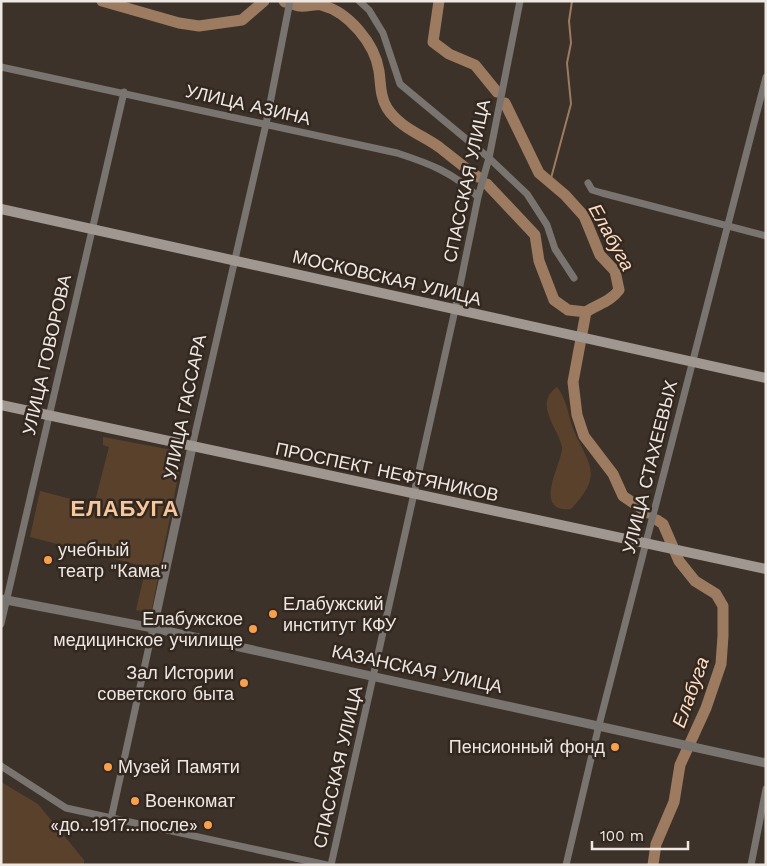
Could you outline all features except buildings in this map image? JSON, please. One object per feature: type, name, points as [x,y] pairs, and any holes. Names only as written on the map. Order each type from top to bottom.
[{"type":"main road","name":"МОСКОВСКАЯ УЛИЦА","points":[[1,209],[766,378]]},
{"type":"main road","name":"ПРОСПЕКТ НЕФТЯНИКОВ","points":[[1,405],[192,448],[766,569]]},
{"type":"street","name":"УЛИЦА ГАССАРА","points":[[111,819],[192,448],[266,124],[290,1]]},
{"type":"street","points":[[359,1],[369,10],[383,33],[396,78],[400,84],[489,158],[527,194],[547,225],[555,249],[574,278]]},
{"type":"street","name":"СПАССКАЯ УЛИЦА","points":[[331,865],[455,310],[478,197],[489,158],[520,1]]},
{"type":"street","name":"УЛИЦА АЗИНА","points":[[1,67],[124,92],[427,162],[465,184],[478,197]]},
{"type":"street","name":"УЛИЦА СТАХЕЕВЫХ","points":[[566,865],[599,725],[766,77]]},
{"type":"street","name":"УЛИЦА ГОВОРОВА","points":[[1,624],[4,599],[124,92]]},
{"type":"street","points":[[588,183],[592,190],[602,193],[766,236]]},
{"type":"street","name":"КАЗАНСКАЯ УЛИЦА","points":[[4,599],[153,628],[766,763]]},
{"type":"street","points":[[1,766],[58,805],[111,819],[327,865]]},
{"type":"street","points":[[751,865],[766,789]]},
{"type":"shaded area","points":[[557,387],[565,401],[572,426],[588,459],[591,476],[582,496],[571,509],[559,508],[553,503],[551,495],[562,447],[549,416],[547,401],[550,394]]},
{"type":"shaded area","points":[[103,437],[183,452],[151,613],[136,610],[146,567],[30,537],[40,491],[94,505],[109,447],[103,445]]},
{"type":"shaded area","points":[[1,782],[38,804],[84,860],[84,865],[1,865]]},
{"type":"waterway","points":[[102,1],[179,23],[199,26],[242,20],[264,1]]},
{"type":"waterway","name":"Елабуга","points":[[439,1],[433,42],[449,54],[475,65],[497,92]]},
{"type":"waterway","points":[[550,182],[571,104],[567,63],[571,43],[569,21],[572,1]]},
{"type":"waterway","name":"Елабуга","points":[[295,5],[321,5],[341,14],[351,22],[366,40],[377,61],[383,99],[392,115],[404,126],[439,147],[478,177]]},
{"type":"waterway","name":"Елабуга","points":[[505,103],[539,173],[565,195],[584,216],[600,255],[615,271],[619,290],[608,300],[586,312],[573,382],[577,415],[584,436],[613,474],[623,496],[648,513]]},
{"type":"waterway","points":[[487,184],[535,235],[539,261],[554,300],[568,310],[586,312]]},
{"type":"waterway","name":"Елабуга","points":[[653,865],[656,844],[674,802],[680,765],[706,708],[721,664],[723,636],[723,606],[716,594],[695,581],[679,561],[663,524],[657,520]]},
{"type":"place","name":"учебный театр \"Кама\"","points":[[48,560]]},
{"type":"place","name":"Елабужский институт КФУ","points":[[273,614]]},
{"type":"place","name":"Елабужское медицинское училище","points":[[253,629]]},
{"type":"place","name":"Зал Истории советского быта","points":[[244,683]]},
{"type":"place","name":"Пенсионный фонд","points":[[615,747]]},
{"type":"place","name":"Музей Памяти","points":[[108,767]]},
{"type":"place","name":"Военкомат","points":[[135,801]]},
{"type":"place","name":"«до...1917...после»","points":[[208,825]]},
{"type":"district","name":"ЕЛАБУГА","points":[[125,508]]}]
